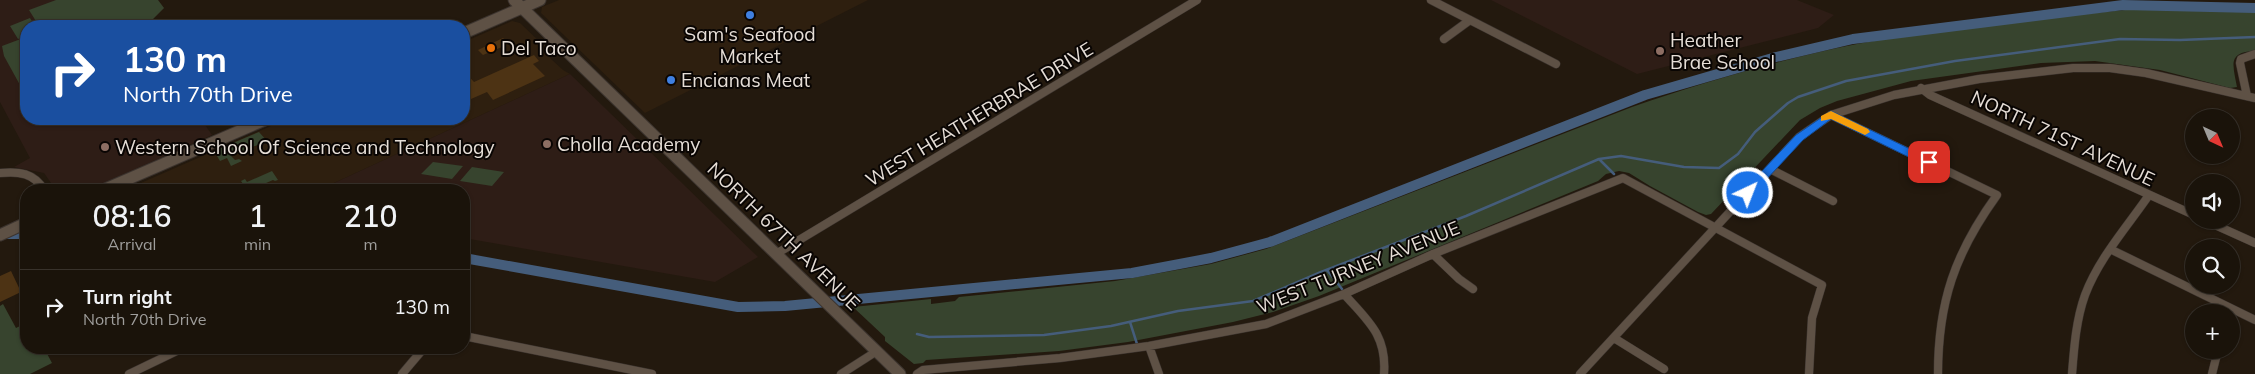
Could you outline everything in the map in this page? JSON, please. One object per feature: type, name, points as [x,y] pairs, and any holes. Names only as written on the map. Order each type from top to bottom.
[{"type":"main road","name":"NORTH 67TH AVENUE","points":[[514,0],[900,374]]},
{"type":"main road","points":[[470,30],[540,0]]},
{"type":"main road","points":[[117,184],[253,125]]},
{"type":"main road","points":[[0,235],[20,226]]},
{"type":"street","name":"WEST HEATHERBRAE DRIVE","points":[[776,254],[1197,0]]},
{"type":"street","points":[[1431,0],[1556,64]]},
{"type":"street","points":[[1444,39],[1470,20]]},
{"type":"street","points":[[2247,96],[2240,63],[2242,59],[2255,54]]},
{"type":"street","points":[[1580,374],[1799,137],[1831,115],[1849,108],[1921,88],[1979,79],[2093,67],[2161,76],[2255,98]]},
{"type":"street","name":"NORTH 71ST AVENUE","points":[[1921,88],[1930,95],[2185,211]]},
{"type":"street","points":[[1831,115],[1997,195],[1969,236],[1952,281],[1941,329],[1938,374]]},
{"type":"street","points":[[1770,169],[1833,201]]},
{"type":"street","points":[[0,173],[26,173],[34,177],[39,184]]},
{"type":"street","name":"WEST TURNEY AVENUE","points":[[918,374],[923,370],[1060,358],[1149,346],[1266,324],[1344,294],[1434,254],[1623,178],[1715,228]]},
{"type":"street","points":[[2072,374],[2075,344],[2085,295],[2098,267],[2112,250],[2149,195]]},
{"type":"street","points":[[1715,228],[1822,285],[1817,296],[1809,340],[1809,374]]},
{"type":"street","points":[[2224,229],[2255,243]]},
{"type":"street","points":[[2112,250],[2214,304]]},
{"type":"street","points":[[1434,254],[1459,279],[1473,289]]},
{"type":"street","points":[[1344,294],[1382,340],[1387,356],[1384,374]]},
{"type":"street","points":[[2240,316],[2255,320]]},
{"type":"street","points":[[470,337],[652,374]]},
{"type":"street","points":[[1614,338],[1664,369]]},
{"type":"street","points":[[1149,346],[1159,374]]},
{"type":"street","points":[[841,374],[876,351]]},
{"type":"street","points":[[130,374],[171,354]]},
{"type":"street","points":[[402,374],[419,354]]},
{"type":"street","points":[[2212,374],[2216,359]]},
{"type":"shaded area","name":"Western School Of Science and Technology","points":[[0,0],[158,0],[164,8],[152,20],[20,20],[20,125],[205,125],[212,135],[102,184],[52,184],[44,173],[14,167],[30,158],[0,102]]},
{"type":"shaded area","points":[[559,0],[868,0],[645,113],[541,13],[542,7]]},
{"type":"shaded area","name":"Heather Brae School","points":[[1491,0],[1797,0],[1834,15],[1818,28],[1637,74]]},
{"type":"shaded area","points":[[512,21],[520,23],[543,45],[551,59],[570,74],[470,120],[470,39]]},
{"type":"shaded area","points":[[570,74],[758,257],[715,282],[470,239],[470,184],[332,184],[460,125],[470,125],[470,120]]},
{"type":"shaded area","points":[[273,125],[460,125],[332,184],[139,184]]},
{"type":"green space","points":[[56,0],[158,0],[164,8],[152,20],[35,20],[29,10]]},
{"type":"green space","points":[[2135,9],[2255,12],[2255,51],[2240,54],[2234,61],[2237,87],[2230,88],[2160,70],[2095,61],[2041,63],[1911,81],[1837,101],[1820,108],[1800,120],[1711,214],[1706,215],[1698,212],[1629,173],[1619,171],[1606,174],[1598,181],[1319,296],[1273,312],[1233,322],[1128,342],[1059,351],[926,360],[923,363],[914,364],[885,341],[885,337],[853,307],[931,299],[931,304],[955,301],[959,297],[1115,281],[1211,264],[1266,249],[1632,107],[1772,64],[1857,44],[1926,32]]},
{"type":"green space","points":[[20,22],[20,38],[18,39],[10,26]]},
{"type":"green space","points":[[20,39],[20,85],[4,56],[2,46]]},
{"type":"green space","points":[[259,132],[267,141],[231,156],[235,160],[239,159],[242,161],[231,166],[227,158],[220,161],[214,151]]},
{"type":"green space","points":[[433,162],[463,166],[452,179],[421,174]]},
{"type":"green space","points":[[472,167],[504,172],[492,186],[460,181]]},
{"type":"green space","points":[[272,171],[278,180],[264,184],[243,184],[241,181],[245,179],[247,182]]},
{"type":"green space","points":[[3,304],[16,328],[20,326],[20,354],[47,354],[52,363],[30,374],[0,374],[0,306]]},
{"type":"building","name":"Del Taco","points":[[503,38],[509,44],[483,55],[478,50]]},
{"type":"building","points":[[534,55],[539,61],[533,64],[545,76],[493,100],[487,92],[471,99],[470,78],[474,82]]},
{"type":"building","points":[[11,271],[20,292],[0,302],[0,276]]},
{"type":"waterway","points":[[470,259],[738,307],[785,306],[1132,273],[1211,258],[1270,242],[1645,95],[1776,57],[1853,39],[2123,5],[2255,8]]},
{"type":"waterway","points":[[1599,159],[1621,156],[1684,167],[1719,168],[1738,154],[1755,132],[1788,103],[1798,97],[1846,81],[1955,61],[2120,39],[2180,40],[2255,37]]},
{"type":"waterway","points":[[917,334],[929,337],[1044,335],[1111,326],[1178,311],[1253,301],[1321,272],[1466,216],[1599,159]]},
{"type":"waterway","points":[[1599,159],[1614,174]]},
{"type":"waterway","points":[[3,234],[20,234]]},
{"type":"waterway","points":[[1327,270],[1342,289]]},
{"type":"waterway","points":[[1130,322],[1137,344]]},
{"type":"slow traffic","points":[[1825,118],[1831,115],[1865,132]]},
{"type":"place","name":"Sam's Seafood Market","points":[[750,15]]},
{"type":"place","name":"Del Taco","points":[[491,48]]},
{"type":"place","name":"Heather Brae School","points":[[1660,51]]},
{"type":"place","name":"Encianas Meat","points":[[671,80]]},
{"type":"place","name":"Cholla Academy","points":[[547,144]]},
{"type":"place","name":"Western School Of Science and Technology","points":[[105,147]]},
{"type":"route","points":[[1748,193],[1799,137],[1831,115],[1929,162]]}]
